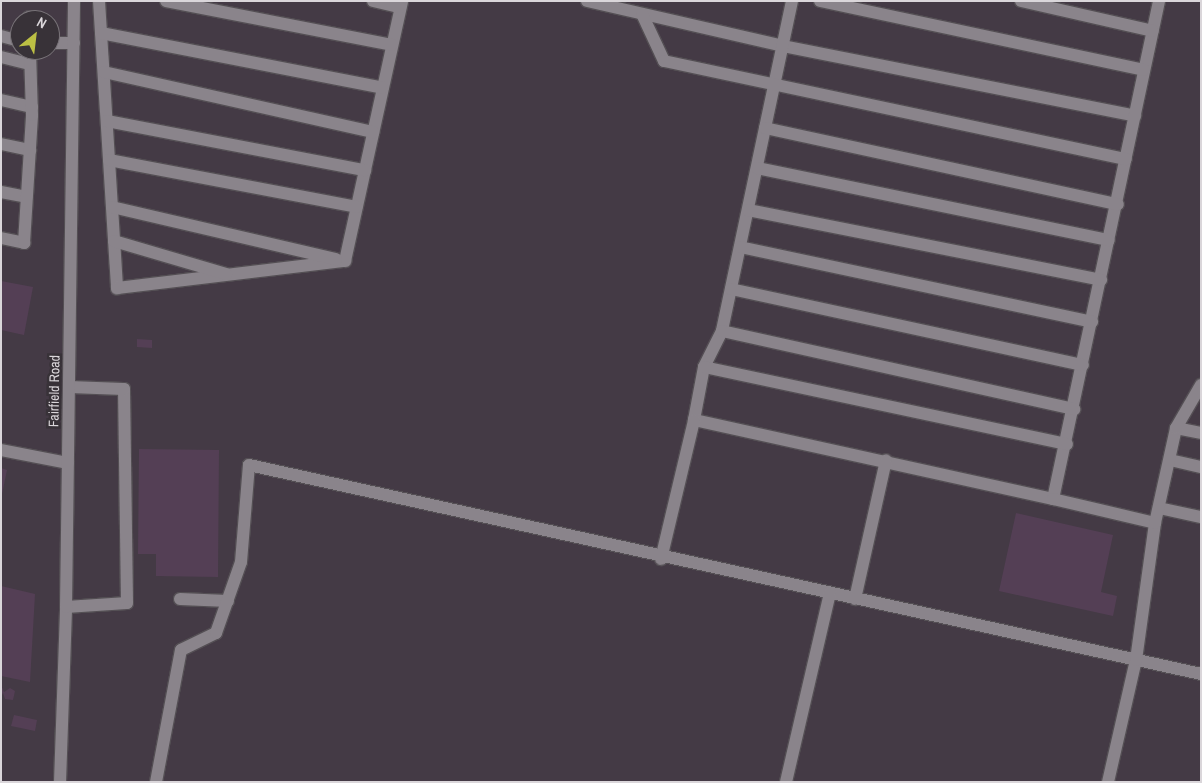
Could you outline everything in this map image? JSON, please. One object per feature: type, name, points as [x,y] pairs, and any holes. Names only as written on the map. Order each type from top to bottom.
[{"type":"street","name":"Fairfield Road","points":[[60,782],[66,607],[74,1]]},
{"type":"street","points":[[99,1],[117,288],[345,261]]},
{"type":"street","points":[[166,1],[392,45]]},
{"type":"street","points":[[345,261],[401,4],[373,1]]},
{"type":"street","points":[[587,1],[783,46],[1135,116]]},
{"type":"street","points":[[661,559],[694,420],[704,367],[722,331],[792,1]]},
{"type":"street","points":[[820,1],[1144,70]]},
{"type":"street","points":[[1021,1],[1152,31]]},
{"type":"street","points":[[1054,499],[1118,204],[1159,1]]},
{"type":"street","points":[[642,14],[664,61],[774,87],[1126,159]]},
{"type":"street","points":[[101,33],[383,88]]},
{"type":"street","points":[[60,43],[74,43]]},
{"type":"street","points":[[1,57],[30,64]]},
{"type":"street","points":[[1,238],[24,243],[32,107],[30,60]]},
{"type":"street","points":[[104,72],[373,132]]},
{"type":"street","points":[[1,100],[32,107]]},
{"type":"street","points":[[106,121],[365,170]]},
{"type":"street","points":[[765,128],[1118,204]]},
{"type":"street","points":[[1,144],[30,150]]},
{"type":"street","points":[[109,160],[357,207]]},
{"type":"street","points":[[757,168],[1109,240]]},
{"type":"street","points":[[1,192],[27,197]]},
{"type":"street","points":[[112,207],[345,261]]},
{"type":"street","points":[[748,210],[1101,280]]},
{"type":"street","points":[[114,241],[231,275]]},
{"type":"street","points":[[740,248],[1092,322]]},
{"type":"street","points":[[731,289],[1083,365]]},
{"type":"street","points":[[722,331],[1074,409]]},
{"type":"street","points":[[704,367],[1067,444]]},
{"type":"street","points":[[1108,782],[1136,660],[1155,523],[1176,428],[1201,385]]},
{"type":"street","points":[[66,607],[127,603],[124,389],[69,387]]},
{"type":"street","points":[[694,420],[886,460],[1155,523]]},
{"type":"street","points":[[1176,428],[1201,433]]},
{"type":"street","points":[[1,450],[68,463]]},
{"type":"street","points":[[855,599],[886,460]]},
{"type":"street","points":[[1170,460],[1201,467]]},
{"type":"street","points":[[156,782],[181,650],[216,633],[241,562],[249,465],[661,559],[830,593],[1201,674]]},
{"type":"street","points":[[1159,508],[1201,518]]},
{"type":"street","points":[[786,782],[830,593]]},
{"type":"street","points":[[180,599],[228,601]]},
{"type":"shaded area","points":[[1,1],[1201,1],[1201,782],[1,782]]},
{"type":"building","points":[[1,281],[33,287],[24,335],[1,330]]},
{"type":"building","points":[[137,339],[152,340],[152,348],[137,347]]},
{"type":"building","points":[[139,449],[219,450],[218,577],[156,576],[156,554],[138,554]]},
{"type":"building","points":[[1,468],[7,470],[2,494],[1,494]]},
{"type":"building","points":[[1016,513],[1113,535],[1101,592],[1117,596],[1113,616],[999,591]]},
{"type":"building","points":[[1,586],[35,594],[30,682],[1,676]]},
{"type":"building","points":[[1,685],[4,692],[10,688],[15,691],[13,700],[5,699],[3,693],[1,697]]},
{"type":"building","points":[[14,715],[37,720],[35,731],[11,726]]}]
